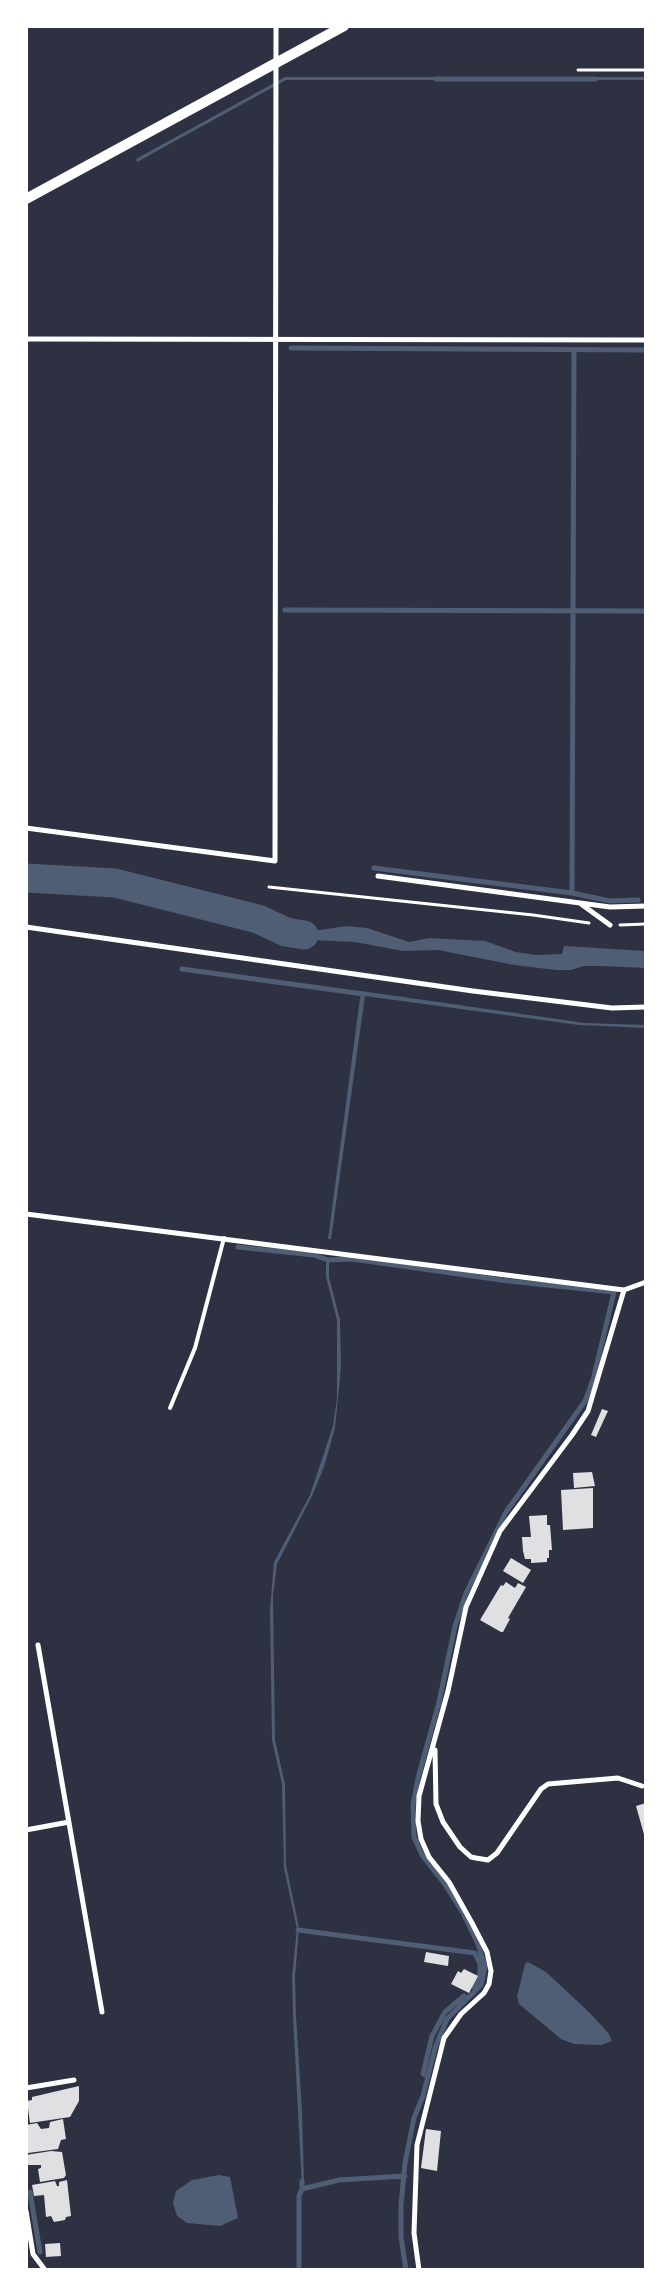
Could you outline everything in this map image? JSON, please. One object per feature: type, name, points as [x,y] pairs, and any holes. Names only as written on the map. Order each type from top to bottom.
[{"type":"main road","points":[[26,199],[344,26]]},
{"type":"street","points":[[26,828],[275,860],[276,26]]},
{"type":"street","points":[[26,339],[540,338],[646,340]]},
{"type":"street","points":[[378,876],[610,907],[646,906]]},
{"type":"street","points":[[580,903],[610,925]]},
{"type":"street","points":[[26,927],[473,991],[612,1008],[646,1007]]},
{"type":"street","points":[[26,1214],[624,1290],[646,1282]]},
{"type":"street","points":[[419,2270],[414,2233],[417,2145],[444,2038],[461,2014],[484,1993],[489,1984],[491,1971],[487,1952],[472,1923],[449,1882],[429,1857],[421,1839],[418,1821],[419,1796],[434,1744],[466,1607],[500,1531],[572,1435],[588,1410],[624,1290]]},
{"type":"street","points":[[38,1645],[102,2012]]},
{"type":"street","points":[[434,1744],[435,1791],[440,1815],[460,1847],[471,1857],[488,1860],[497,1853],[541,1789],[548,1784],[618,1778],[642,1786]]},
{"type":"street","points":[[26,1830],[69,1822]]},
{"type":"street","points":[[26,2088],[74,2080]]},
{"type":"street","points":[[26,2211],[33,2254],[45,2270]]},
{"type":"lane","points":[[170,1408],[195,1348],[224,1238]]},
{"type":"path","points":[[578,70],[646,70]]},
{"type":"path","points":[[269,887],[610,925],[646,924]]},
{"type":"water","points":[[285,77],[646,77],[646,80],[286,80],[137,162],[136,159]]},
{"type":"water","points":[[284,921],[296,928],[320,930],[346,926],[367,928],[409,942],[429,938],[485,941],[516,952],[536,955],[562,954],[564,946],[646,951],[646,968],[584,966],[571,970],[556,970],[514,965],[438,950],[403,951],[355,942],[291,939],[274,934],[261,924]]},
{"type":"water","points":[[361,991],[585,1023],[646,1025],[646,1028],[579,1025],[365,996],[331,1239],[328,1239]]},
{"type":"water","points":[[326,1259],[329,1259],[329,1277],[340,1320],[341,1367],[335,1428],[324,1467],[312,1496],[277,1564],[273,1596],[275,1740],[285,1784],[286,1865],[299,1928],[295,1977],[302,2112],[304,2182],[302,2187],[292,1976],[297,1929],[284,1868],[282,1784],[272,1740],[270,1609],[274,1562],[310,1495],[333,1426],[337,1398],[337,1320],[326,1277]]},
{"type":"water","points":[[528,1962],[546,1972],[590,2013],[609,2034],[612,2041],[601,2045],[574,2044],[561,2039],[519,2004],[517,1997],[525,1964]]},
{"type":"water","points":[[219,2175],[230,2177],[238,2218],[220,2226],[187,2223],[177,2216],[173,2203],[176,2191],[192,2180]]},
{"type":"building","points":[[602,1409],[608,1411],[596,1437],[591,1435]]},
{"type":"building","points":[[592,1472],[595,1486],[574,1488],[573,1473]]},
{"type":"building","points":[[593,1488],[593,1528],[563,1530],[561,1490]]},
{"type":"building","points":[[547,1515],[547,1525],[550,1525],[552,1550],[549,1550],[547,1562],[531,1563],[531,1559],[525,1559],[522,1537],[531,1537],[529,1516]]},
{"type":"building","points":[[511,1558],[531,1570],[523,1583],[503,1571]]},
{"type":"building","points":[[506,1582],[515,1588],[518,1583],[526,1587],[508,1618],[510,1619],[503,1632],[501,1632],[480,1620],[501,1585],[503,1586]]},
{"type":"building","points":[[646,1803],[646,1838],[645,1838],[636,1806]]},
{"type":"building","points":[[426,1952],[449,1956],[448,1966],[424,1962]]},
{"type":"building","points":[[464,1969],[478,1976],[469,1993],[451,1984],[458,1971],[461,1973]]},
{"type":"building","points":[[79,2086],[79,2101],[70,2117],[30,2123],[27,2101],[32,2100],[32,2097]]},
{"type":"building","points":[[63,2119],[66,2139],[61,2140],[58,2149],[28,2153],[26,2125],[37,2123],[41,2129],[49,2128],[50,2122]]},
{"type":"building","points":[[426,2129],[441,2131],[437,2171],[421,2168]]},
{"type":"building","points":[[51,2151],[62,2152],[66,2175],[64,2178],[40,2182],[38,2169],[41,2168],[41,2165],[26,2165],[26,2155]]},
{"type":"building","points":[[67,2180],[71,2216],[66,2217],[65,2220],[54,2222],[51,2216],[46,2217],[44,2195],[34,2196],[32,2185],[55,2181],[57,2186],[59,2186],[59,2182]]},
{"type":"building","points":[[60,2243],[61,2256],[46,2257],[45,2244]]},
{"type":"waterway","points":[[436,79],[595,79]]},
{"type":"waterway","points":[[291,348],[646,350]]},
{"type":"waterway","points":[[572,893],[574,350]]},
{"type":"waterway","points":[[285,610],[646,611]]},
{"type":"waterway","points":[[374,868],[572,893],[610,901],[638,900]]},
{"type":"waterway","points":[[26,878],[115,883],[258,919],[286,932],[304,935]]},
{"type":"waterway","points":[[182,969],[363,994]]},
{"type":"waterway","points":[[238,1247],[314,1255],[328,1260],[352,1259],[508,1281],[614,1292],[593,1380],[585,1401],[506,1512],[466,1593],[455,1626],[439,1702],[418,1778],[413,1805],[414,1837],[422,1855],[444,1883],[463,1913],[478,1944],[485,1967],[481,1985],[447,2019],[435,2048],[423,2096],[414,2118],[405,2163],[401,2205],[401,2237],[406,2270]]},
{"type":"waterway","points":[[298,1930],[475,1953],[480,1964],[480,1973],[474,1987]]},
{"type":"waterway","points":[[428,2076],[423,2074],[432,2036],[445,2012],[464,1996]]},
{"type":"waterway","points":[[302,2181],[302,2189],[339,2180],[405,2176]]},
{"type":"waterway","points":[[299,2270],[299,2196],[302,2189]]},
{"type":"waterway","points":[[30,2192],[40,2252]]}]
